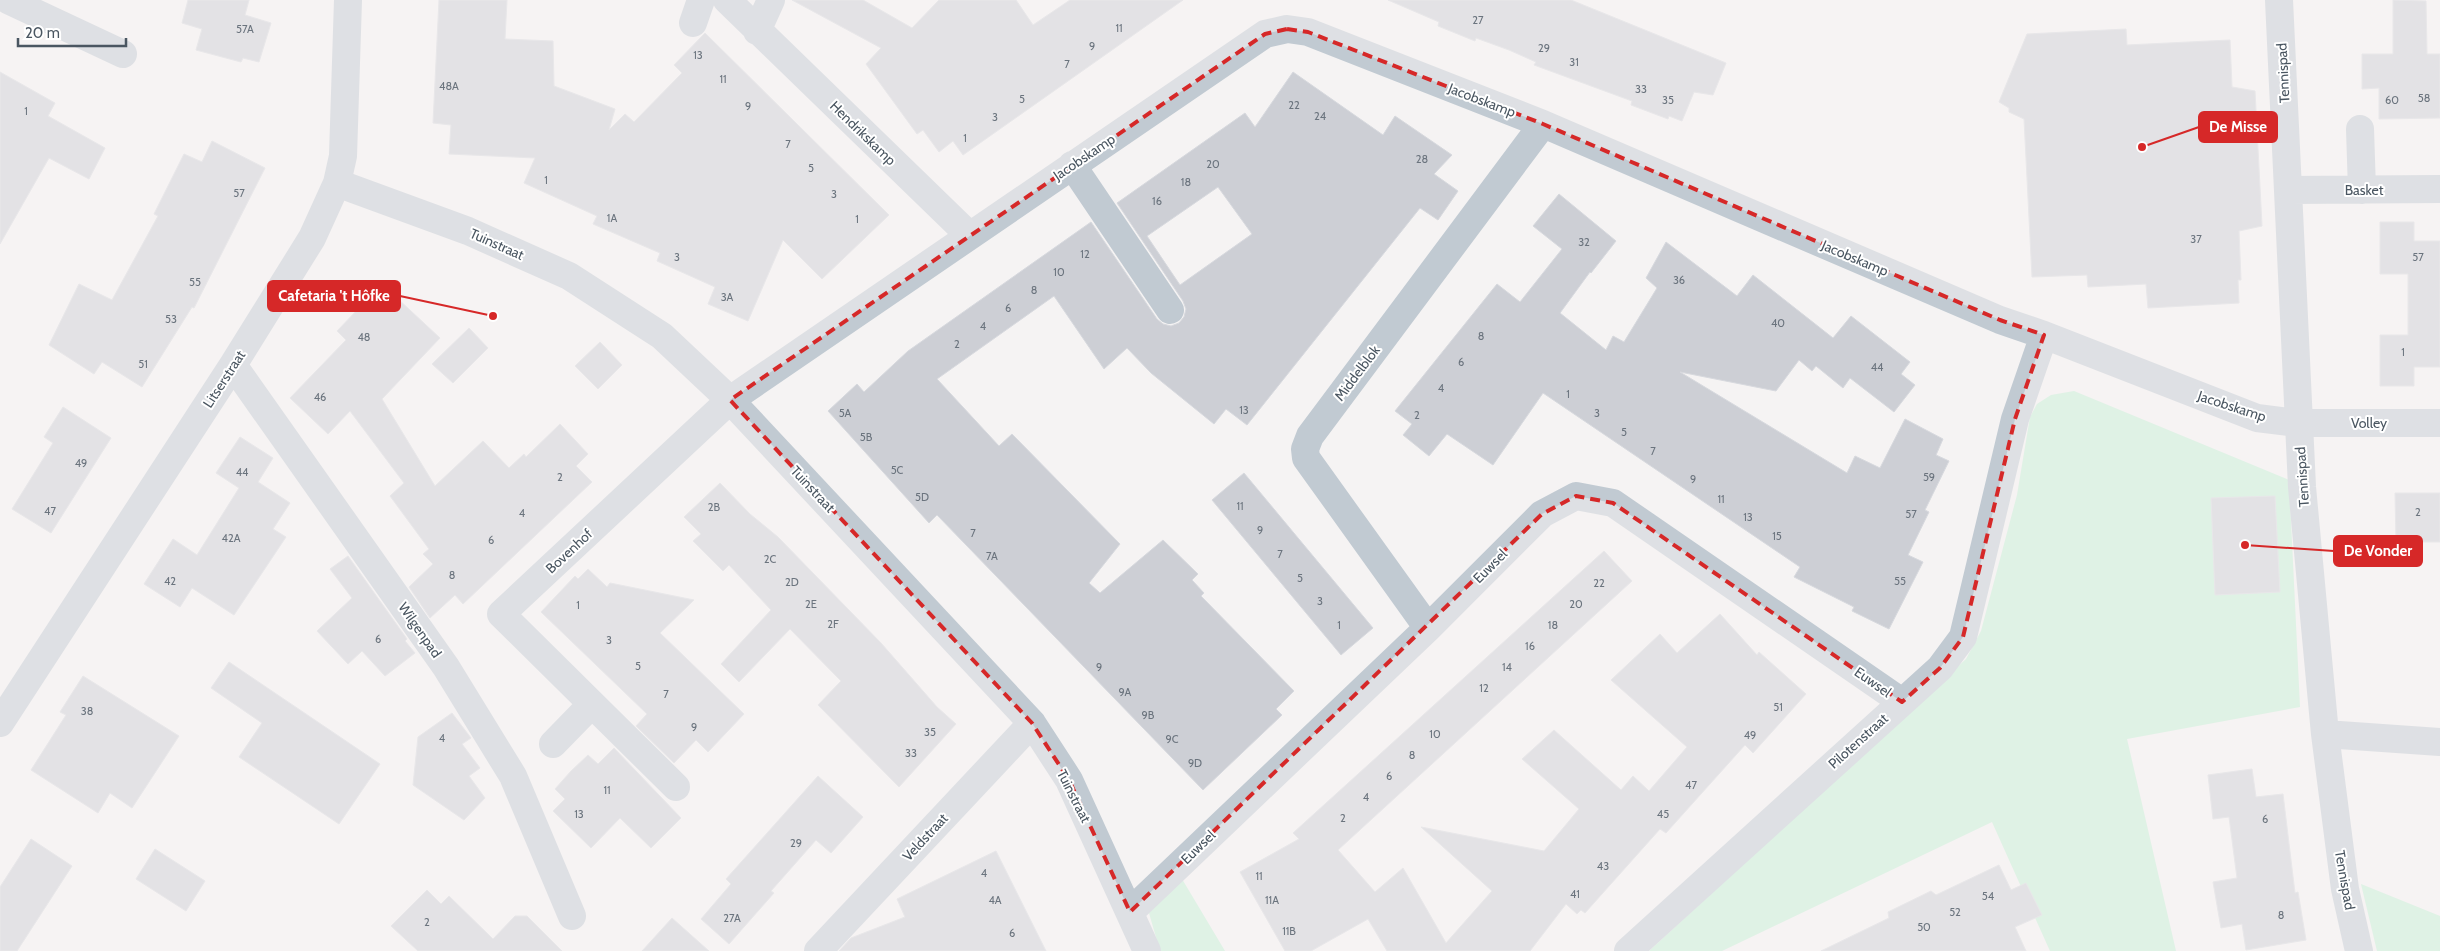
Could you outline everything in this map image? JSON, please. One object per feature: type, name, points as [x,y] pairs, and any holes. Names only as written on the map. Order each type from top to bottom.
[{"type":"street","points":[[8,0],[123,54]]},
{"type":"street","name":"Litserstraat","points":[[0,723],[233,365],[312,238],[337,183],[343,156],[348,0]]},
{"type":"street","name":"Hendrikskamp","points":[[727,0],[969,235]]},
{"type":"street","points":[[757,31],[771,0]]},
{"type":"street","name":"Tennispad","points":[[2279,0],[2298,423],[2324,734],[2345,889],[2359,951]]},
{"type":"street","name":"Jacobskamp","points":[[730,400],[1265,34],[1287,29],[1308,32],[1543,124],[2000,320],[2044,335],[2257,418],[2298,423]]},
{"type":"street","name":"Middelblok","points":[[1428,628],[1306,458],[1305,449],[1310,436],[1543,124]]},
{"type":"street","points":[[2360,129],[2362,190]]},
{"type":"street","points":[[1072,165],[1170,310]]},
{"type":"street","name":"Tuinstraat","points":[[337,183],[468,231],[569,276],[662,336],[730,400],[1032,723],[1069,780],[1146,951]]},
{"type":"street","name":"Basket","points":[[2289,190],[2440,189]]},
{"type":"street","name":"Pilotenstraat","points":[[1628,951],[1940,668],[1963,637],[2015,420],[2044,335]]},
{"type":"street","name":"Wilgenpad","points":[[233,365],[446,667],[512,776],[572,916]]},
{"type":"street","name":"Bovenhof","points":[[676,787],[501,614],[730,400]]},
{"type":"street","name":"Volley","points":[[2298,423],[2440,423]]},
{"type":"street","name":"Euwsel","points":[[1130,912],[1428,628],[1542,514],[1576,496],[1613,503],[1902,702]]},
{"type":"street","points":[[553,744],[592,704]]},
{"type":"street","name":"Veldstraat","points":[[818,951],[1032,723]]},
{"type":"street","points":[[2324,734],[2440,742]]},
{"type":"highlighted area","points":[[1287,29],[1308,32],[1543,124],[2000,320],[2044,335],[2015,419],[1963,637],[1940,668],[1902,702],[1613,503],[1576,496],[1542,514],[1130,912],[1069,780],[1032,723],[730,400],[1265,34]]},
{"type":"green space","points":[[2074,391],[2289,480],[2300,707],[2127,739],[2176,951],[2050,951],[1992,822],[1722,951],[1649,951],[1966,659],[1981,631],[2017,495],[2030,417],[2037,404],[2051,395]]},
{"type":"green space","points":[[1182,879],[1225,951],[1160,951],[1149,913]]},
{"type":"green space","points":[[2361,884],[2440,916],[2440,951],[2377,951]]},
{"type":"building","points":[[188,0],[249,0],[245,15],[271,23],[259,62],[243,58],[241,62],[196,50],[202,29],[182,23]]},
{"type":"building","points":[[439,0],[507,0],[505,39],[553,41],[554,86],[615,109],[609,130],[625,114],[634,122],[682,73],[674,65],[705,33],[889,215],[822,279],[783,240],[748,321],[708,304],[715,287],[657,261],[660,253],[593,224],[597,216],[524,183],[535,158],[449,154],[451,125],[433,123]]},
{"type":"building","points":[[792,0],[863,0],[912,28],[939,0],[1016,0],[1033,25],[1070,0],[1183,0],[963,155],[953,141],[939,152],[923,130],[917,134],[866,64],[881,48]]},
{"type":"building","points":[[1388,0],[1571,0],[1726,63],[1713,95],[1694,92],[1682,121],[1669,116],[1668,119],[1631,105],[1632,101],[1534,65],[1536,62],[1509,50],[1476,38],[1475,41],[1438,26],[1439,22]]},
{"type":"building","points":[[2393,0],[2426,1],[2427,54],[2440,54],[2440,118],[2379,119],[2379,88],[2362,89],[2362,54],[2393,54]]},
{"type":"building","points":[[2126,29],[2127,45],[2230,40],[2232,87],[2255,91],[2262,226],[2239,231],[2241,280],[2238,280],[2239,303],[2148,308],[2146,284],[2088,287],[2087,275],[2032,277],[2024,119],[2009,112],[2009,108],[1999,102],[2027,34]]},
{"type":"building","points":[[0,72],[55,103],[48,116],[105,148],[89,179],[49,158],[0,244]]},
{"type":"building","points":[[1293,72],[1383,135],[1395,116],[1452,155],[1434,174],[1458,191],[1438,220],[1420,208],[1247,425],[1226,409],[1214,424],[1151,373],[1127,348],[1104,369],[1054,296],[937,379],[999,446],[1012,434],[1120,544],[1089,583],[1100,593],[1163,540],[1198,574],[1192,580],[1204,593],[1201,596],[1294,691],[1276,709],[1282,715],[1203,790],[937,515],[929,523],[828,411],[857,384],[864,392],[908,351],[1091,222],[1157,319],[1163,324],[1171,326],[1179,323],[1184,317],[1186,309],[1183,301],[1117,203],[1245,113],[1255,127]],"holes":[[[1218,187],[1252,234],[1180,285],[1147,236]]]},
{"type":"building","points":[[212,141],[265,168],[194,308],[192,307],[142,387],[102,362],[94,374],[49,345],[79,284],[112,300],[158,216],[154,214],[184,154],[202,162]]},
{"type":"building","points":[[1559,194],[1616,241],[1560,313],[1606,350],[1613,336],[1624,342],[1657,288],[1646,278],[1666,242],[1737,296],[1753,275],[1833,338],[1851,316],[1910,362],[1901,374],[1915,385],[1894,412],[1850,378],[1843,388],[1816,366],[1812,371],[1799,360],[1776,391],[1680,372],[1847,473],[1855,456],[1880,468],[1905,419],[1943,439],[1936,455],[1949,461],[1925,510],[1929,512],[1908,555],[1923,562],[1889,629],[1852,611],[1854,607],[1794,577],[1800,567],[1543,393],[1493,465],[1447,434],[1429,456],[1403,435],[1412,424],[1395,411],[1497,284],[1520,302],[1562,249],[1533,226]]},
{"type":"building","points":[[2380,222],[2414,222],[2414,241],[2440,241],[2440,367],[2414,367],[2414,386],[2380,386],[2380,335],[2408,335],[2408,274],[2380,274]]},
{"type":"building","points":[[382,284],[440,338],[382,399],[435,486],[483,441],[509,468],[524,454],[526,457],[560,424],[588,454],[576,466],[592,482],[463,604],[455,595],[430,618],[409,587],[433,564],[423,554],[429,549],[390,496],[404,483],[350,411],[328,434],[290,398],[346,340],[337,331]]},
{"type":"building","points":[[469,328],[488,348],[453,383],[432,364]]},
{"type":"building","points":[[600,342],[622,365],[598,389],[575,366]]},
{"type":"building","points":[[63,407],[111,438],[51,533],[12,509],[53,443],[44,437]]},
{"type":"building","points":[[240,437],[273,458],[258,482],[290,503],[273,529],[286,537],[234,615],[192,588],[180,607],[144,584],[173,539],[197,555],[239,488],[216,473]]},
{"type":"building","points":[[1244,473],[1373,628],[1341,655],[1212,500]]},
{"type":"building","points":[[720,483],[750,514],[778,537],[881,643],[937,707],[956,724],[899,787],[818,705],[841,681],[790,629],[739,682],[721,664],[771,610],[729,565],[723,571],[693,541],[701,534],[684,517]]},
{"type":"building","points":[[2395,493],[2440,493],[2440,542],[2396,542]]},
{"type":"building","points":[[2275,496],[2280,592],[2215,595],[2211,498]]},
{"type":"building","points":[[1604,551],[1632,581],[1338,850],[1375,892],[1403,868],[1446,943],[1492,891],[1421,827],[1544,851],[1579,809],[1522,759],[1554,730],[1621,790],[1633,776],[1649,791],[1687,747],[1611,680],[1660,634],[1677,653],[1720,614],[1757,655],[1759,652],[1806,694],[1753,753],[1745,745],[1666,833],[1660,829],[1585,913],[1581,910],[1577,914],[1566,904],[1530,951],[1387,951],[1368,919],[1311,951],[1285,951],[1240,872],[1299,839],[1293,833]]},
{"type":"building","points":[[348,556],[415,653],[385,676],[362,651],[348,664],[317,631],[352,598],[330,569]]},
{"type":"building","points":[[588,569],[607,587],[610,583],[694,600],[660,633],[744,714],[708,752],[696,740],[674,763],[636,726],[647,714],[541,612],[575,576],[578,579]]},
{"type":"building","points":[[229,662],[380,764],[339,824],[239,757],[262,723],[211,688]]},
{"type":"building","points":[[83,676],[179,736],[132,808],[110,793],[98,813],[31,770],[66,715],[60,712]]},
{"type":"building","points":[[452,713],[471,738],[462,744],[480,768],[469,776],[485,798],[464,820],[413,785],[418,737]]},
{"type":"building","points":[[614,748],[681,818],[651,848],[620,818],[591,848],[553,811],[565,799],[555,789],[571,771],[588,755],[598,764]]},
{"type":"building","points":[[2252,769],[2256,797],[2283,794],[2295,893],[2298,892],[2306,940],[2246,950],[2242,924],[2221,928],[2213,882],[2237,878],[2229,817],[2213,819],[2208,775]]},
{"type":"building","points":[[818,776],[863,817],[831,853],[816,840],[771,891],[774,893],[729,944],[701,919],[731,884],[726,879]]},
{"type":"building","points":[[31,839],[72,866],[17,951],[0,951],[0,887]]},
{"type":"building","points":[[155,849],[205,881],[186,911],[136,879]]},
{"type":"building","points":[[996,851],[1046,951],[839,951],[851,938],[905,917],[897,899]]},
{"type":"building","points":[[1999,865],[2011,890],[2026,883],[2042,915],[2015,927],[2026,951],[1821,951],[1889,918],[1888,912],[1931,891],[1936,895]]},
{"type":"building","points":[[427,890],[441,904],[449,896],[493,939],[515,916],[527,916],[562,951],[418,951],[391,926]]},
{"type":"building","points":[[672,918],[709,951],[642,951]]},
{"type":"place","name":"De Misse","points":[[2142,147]]},
{"type":"place","name":"Cafetaria 't Hôfke","points":[[493,316]]},
{"type":"place","name":"De Vonder","points":[[2245,545]]}]
